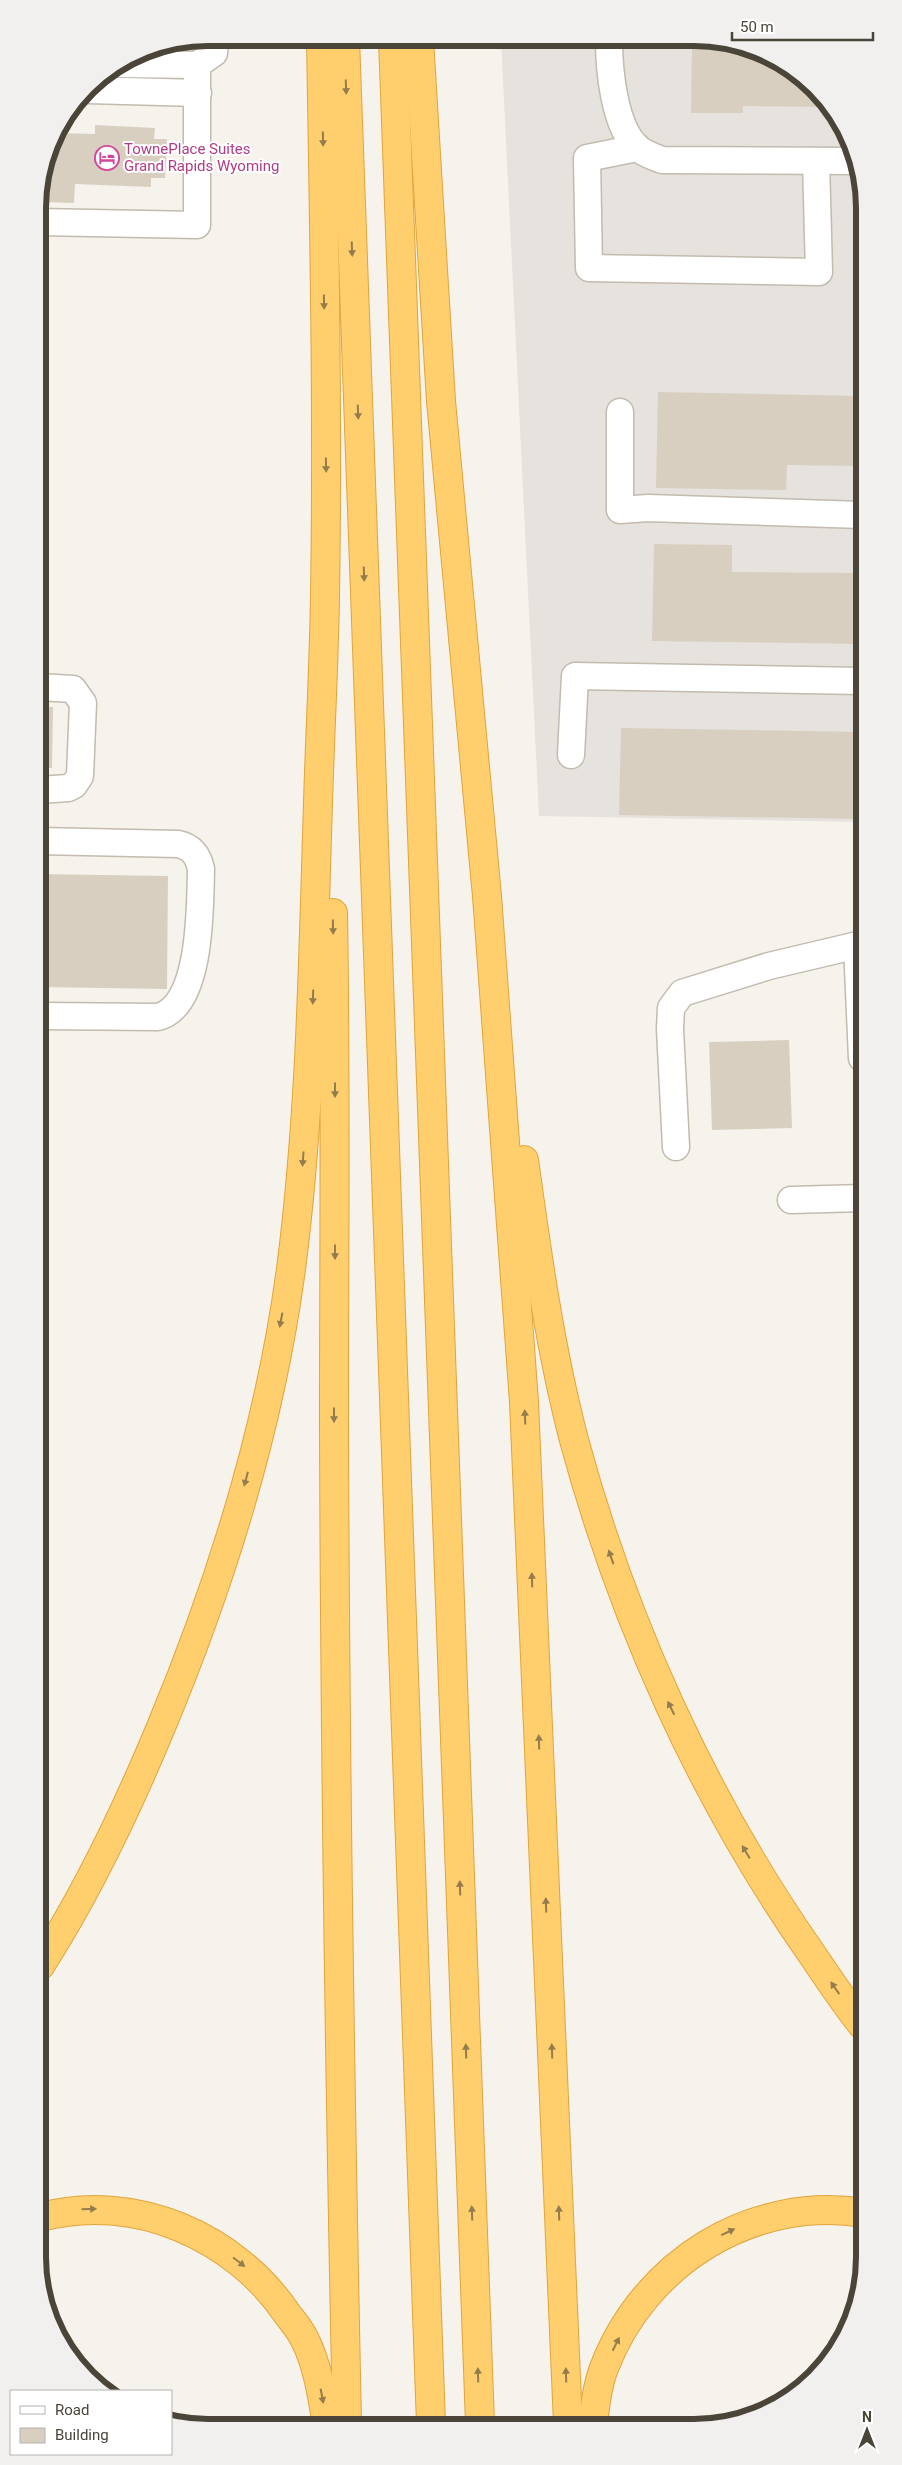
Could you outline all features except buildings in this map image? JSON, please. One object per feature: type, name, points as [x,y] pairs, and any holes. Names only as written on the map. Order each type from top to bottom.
[{"type":"highway","points":[[321,47],[325,599],[335,1042],[334,1431],[338,2014],[347,2419]]},
{"type":"highway","points":[[344,47],[432,2419]]},
{"type":"highway","points":[[393,47],[480,2419]]},
{"type":"highway","points":[[419,47],[441,401],[486,896],[524,1402],[568,2419]]},
{"type":"highway","points":[[46,1956],[106,1848],[143,1770],[211,1601],[233,1529],[257,1438],[273,1365],[290,1273],[302,1164],[313,1002],[325,599]]},
{"type":"highway","points":[[486,896],[552,1344],[574,1440],[600,1526],[625,1596],[661,1686],[709,1785],[744,1849],[791,1923],[855,2014]]},
{"type":"highway","points":[[46,2216],[68,2210],[98,2209],[126,2211],[154,2217],[222,2249],[254,2272],[276,2297],[305,2340],[319,2378],[326,2419]]},
{"type":"highway","points":[[594,2419],[603,2368],[622,2332],[639,2306],[677,2264],[711,2240],[740,2226],[769,2216],[825,2210],[855,2212]]},
{"type":"lane","points":[[609,46],[609,69],[624,129],[637,148],[662,160],[816,162],[848,160]]},
{"type":"lane","points":[[135,64],[198,65],[214,53],[214,47]]},
{"type":"lane","points":[[47,222],[197,225],[198,65]]},
{"type":"lane","points":[[98,90],[198,93]]},
{"type":"lane","points":[[637,148],[587,158],[589,268],[819,272],[816,162]]},
{"type":"lane","points":[[620,412],[620,510],[648,508],[856,515]]},
{"type":"lane","points":[[570,755],[575,676],[856,681]]},
{"type":"lane","points":[[47,687],[73,689],[83,704],[81,769],[78,780],[68,788],[47,790]]},
{"type":"lane","points":[[47,841],[178,844],[192,850],[200,862],[201,869],[200,926],[195,953],[187,986],[169,1013],[158,1017],[47,1016]]},
{"type":"lane","points":[[676,1147],[670,1029],[671,1008],[682,993],[769,966],[856,946]]},
{"type":"lane","points":[[791,1200],[856,1198]]},
{"type":"shaded area","points":[[501,46],[694,46],[725,49],[765,63],[784,74],[808,94],[834,127],[847,156],[853,177],[856,208],[856,822],[539,816]]},
{"type":"place","name":"TownePlace Suites Grand Rapids Wyoming","points":[[107,158]]}]
